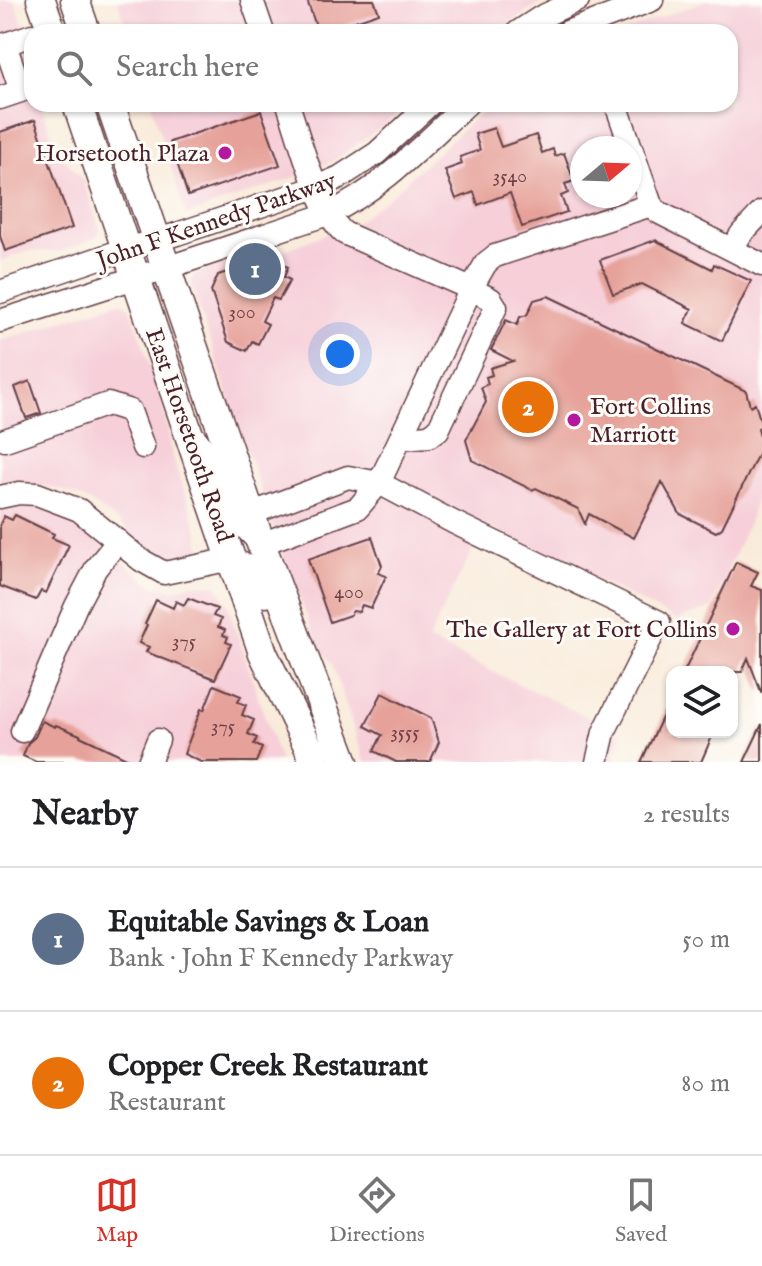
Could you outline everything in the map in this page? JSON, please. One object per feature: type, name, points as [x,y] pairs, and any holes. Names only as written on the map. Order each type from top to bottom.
[{"type":"main road","points":[[41,0],[43,24]]},
{"type":"main road","points":[[75,0],[83,24]]},
{"type":"main road","name":"East Horsetooth Road","points":[[80,112],[263,653],[314,762]]},
{"type":"main road","name":"East Horsetooth Road","points":[[113,112],[250,514],[344,762]]},
{"type":"street","points":[[252,0],[260,24]]},
{"type":"street","points":[[530,24],[579,0],[589,24]]},
{"type":"street","points":[[597,24],[652,0]]},
{"type":"street","points":[[0,98],[21,91],[3,45],[24,38]]},
{"type":"street","points":[[291,112],[317,187],[336,226],[344,233],[491,299],[496,307],[438,430],[429,436],[401,438]]},
{"type":"street","name":"John F Kennedy Parkway","points":[[0,292],[317,187],[340,177],[377,153],[421,112]]},
{"type":"street","name":"John F Kennedy Parkway","points":[[0,321],[328,214],[363,195],[458,112]]},
{"type":"street","points":[[619,112],[651,205],[658,212],[762,265]]},
{"type":"street","points":[[188,429],[214,462],[233,515],[261,544],[358,508],[379,483],[486,263],[495,256],[651,205]]},
{"type":"street","points":[[731,249],[762,212]]},
{"type":"street","points":[[5,440],[108,404],[130,411],[143,447]]},
{"type":"street","points":[[250,514],[348,477],[379,483],[659,622],[604,732],[597,762]]},
{"type":"street","points":[[0,497],[19,493],[37,494],[60,501],[79,510],[141,560],[164,573],[232,559],[257,571],[279,629],[297,642]]},
{"type":"street","points":[[22,731],[76,606],[96,568],[118,541]]},
{"type":"street","points":[[149,762],[158,740]]},
{"type":"shaded area","points":[[0,0],[15,0],[24,26],[24,112],[44,112],[57,151],[84,181],[100,230],[94,238],[61,251],[29,251],[0,261]]},
{"type":"shaded area","points":[[117,0],[547,0],[507,24],[125,24]]},
{"type":"shaded area","points":[[708,0],[762,0],[762,475],[750,518],[712,608],[677,620],[485,525],[428,640],[622,734],[612,762],[365,762],[332,663],[320,649],[285,562],[191,285],[192,278],[198,273],[243,258],[271,255],[355,223],[389,197],[481,112],[738,112],[738,24],[643,24]]},
{"type":"shaded area","points":[[154,112],[400,112],[333,161],[186,215]]},
{"type":"shaded area","points":[[120,302],[129,306],[133,314],[161,399],[175,465],[199,534],[201,553],[183,559],[158,556],[117,520],[85,499],[44,486],[0,487],[0,341]]},
{"type":"shaded area","points":[[32,507],[55,512],[78,525],[152,585],[175,590],[193,584],[216,585],[226,600],[280,762],[0,762],[0,510]]},
{"type":"building","points":[[307,0],[374,0],[379,13],[347,24],[315,24]]},
{"type":"building","name":"Horsetooth Plaza","points":[[261,112],[280,165],[188,196],[170,142]]},
{"type":"building","points":[[35,120],[72,228],[5,251],[0,236],[0,132]]},
{"type":"building","points":[[494,128],[501,147],[536,135],[542,153],[553,149],[555,156],[564,153],[570,170],[570,182],[565,184],[568,193],[561,196],[567,212],[522,227],[510,193],[478,205],[474,192],[456,199],[445,170],[462,164],[460,157],[480,150],[475,134]]},
{"type":"building","points":[[655,240],[712,269],[714,264],[751,281],[722,341],[685,323],[692,309],[642,284],[613,294],[600,260]]},
{"type":"building","points":[[269,258],[288,267],[284,277],[290,280],[279,300],[273,298],[262,321],[268,324],[258,344],[252,341],[247,351],[228,342],[211,291],[218,275]]},
{"type":"building","name":"Fort Collins Marriott","points":[[548,296],[746,391],[750,406],[755,403],[762,426],[758,428],[762,446],[722,528],[716,532],[680,514],[662,482],[634,538],[589,514],[585,524],[578,509],[472,460],[466,440],[486,402],[481,387],[488,384],[486,377],[492,375],[490,368],[513,361],[491,350],[506,320],[517,325],[520,317],[527,315],[534,300]]},
{"type":"building","points":[[30,381],[41,413],[26,418],[15,387]]},
{"type":"building","points":[[15,515],[69,545],[46,593],[41,591],[36,600],[0,586],[0,524],[4,516],[12,520]]},
{"type":"building","points":[[372,537],[382,566],[378,573],[386,576],[371,608],[362,605],[359,612],[353,611],[330,622],[308,559]]},
{"type":"building","name":"The Gallery at Fort Collins","points":[[736,562],[758,572],[751,586],[762,590],[762,691],[748,658],[742,672],[738,672],[738,666],[687,666]]},
{"type":"building","points":[[188,598],[217,609],[213,616],[221,619],[218,627],[225,630],[223,635],[228,637],[226,642],[231,644],[215,679],[146,652],[149,647],[139,643],[156,600],[173,608],[176,601],[184,605]]},
{"type":"building","points":[[214,685],[241,696],[238,702],[246,705],[242,715],[254,720],[248,734],[257,738],[254,744],[262,748],[256,762],[201,762],[184,754]]},
{"type":"building","points":[[382,693],[431,718],[439,742],[430,762],[396,762],[374,751],[382,735],[365,726]]},
{"type":"building","name":"The Gallery at Fort Collins","points":[[666,710],[666,738],[711,738],[701,762],[641,762]]},
{"type":"building","points":[[42,721],[80,735],[135,762],[36,762],[23,756]]},
{"type":"building","points":[[762,724],[762,762],[744,762]]},
{"type":"place","name":"Horsetooth Plaza","points":[[225,153]]},
{"type":"place","name":"Equitable Savings & Loan","points":[[255,269]]},
{"type":"place","name":"Copper Creek Restaurant","points":[[528,407]]},
{"type":"place","name":"Fort Collins Marriott","points":[[574,420]]},
{"type":"place","name":"The Gallery at Fort Collins","points":[[733,629]]}]
